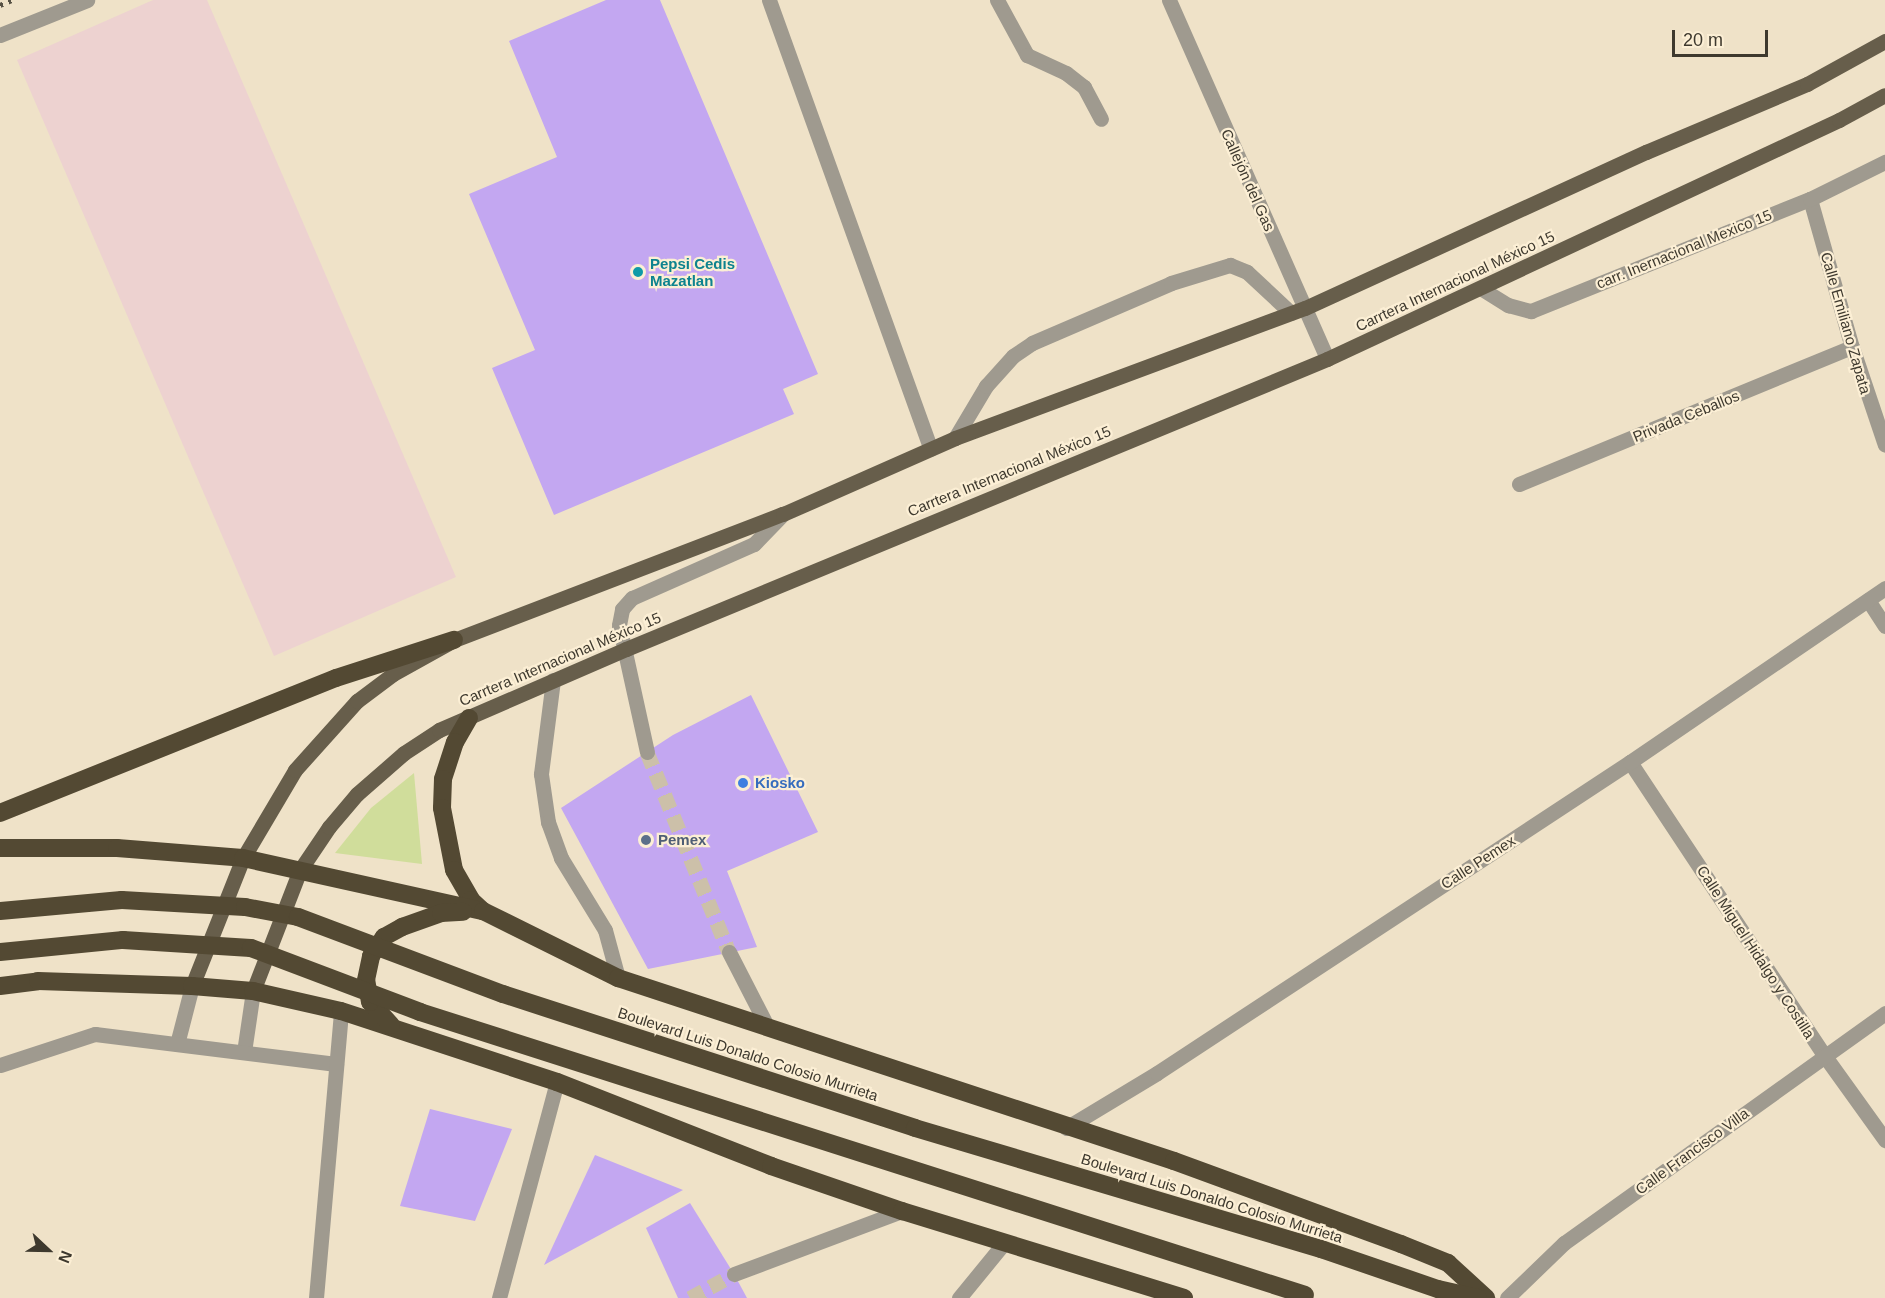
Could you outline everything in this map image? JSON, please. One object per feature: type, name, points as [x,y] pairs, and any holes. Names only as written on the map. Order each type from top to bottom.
[{"type":"highway","points":[[0,813],[336,678],[453,639]]},
{"type":"highway","points":[[469,718],[455,742],[443,779],[442,808],[454,870],[471,900],[483,911]]},
{"type":"highway","points":[[0,848],[117,848],[243,858],[483,911],[618,978],[929,1078],[1066,1128],[1174,1161],[1429,1255],[1448,1263],[1486,1298]]},
{"type":"highway","name":"Boulevard Luis Donaldo Colosio Murrieta","points":[[0,911],[122,900],[245,907],[298,917],[503,994],[915,1128],[1321,1249],[1438,1289],[1478,1298]]},
{"type":"highway","points":[[394,1028],[370,1002],[366,980],[371,956],[384,937],[441,913],[483,911]]},
{"type":"highway","points":[[0,952],[123,940],[251,948],[442,1019],[1309,1296]]},
{"type":"highway","points":[[0,986],[61,981],[192,986],[253,991],[341,1011],[557,1082],[771,1166],[902,1211],[1184,1298]]},
{"type":"main road","points":[[192,986],[243,858],[276,797],[326,732],[357,701],[393,675],[453,639],[783,514],[956,438],[1298,310],[1646,152],[1807,84],[1885,41]]},
{"type":"main road","name":"Carrtera Internacional México 15","points":[[253,991],[300,870],[357,795],[404,753],[439,730],[626,649],[1327,359],[1482,289],[1885,95]]},
{"type":"street","points":[[0,35],[87,0]]},
{"type":"street","points":[[769,0],[931,450]]},
{"type":"street","points":[[997,0],[1027,55],[1066,73],[1084,87],[1101,119]]},
{"type":"street","name":"Callejón del Gas","points":[[1169,0],[1298,310],[1327,359]]},
{"type":"street","name":"carr. Inernacional Mexico 15","points":[[1482,289],[1508,305],[1531,311],[1810,199],[1885,162]]},
{"type":"street","name":"Calle Emiliano Zapata","points":[[1810,199],[1852,347],[1885,445]]},
{"type":"street","points":[[956,438],[986,386],[1013,356],[1032,343],[1171,283],[1230,265],[1247,272],[1298,310]]},
{"type":"street","name":"Privada Ceballos","points":[[1519,484],[1852,347]]},
{"type":"street","points":[[647,752],[619,625],[622,609],[632,598],[754,544],[783,514]]},
{"type":"street","name":"Calle Pemex","points":[[1066,1128],[1158,1073],[1630,762],[1885,588]]},
{"type":"street","points":[[1868,600],[1885,626]]},
{"type":"street","points":[[553,680],[541,774],[548,822],[561,858],[605,930],[618,978]]},
{"type":"street","name":"Calle Miguel Hidalgo y Costilla","points":[[1630,762],[1824,1055],[1885,1140]]},
{"type":"street","points":[[729,952],[768,1028]]},
{"type":"street","points":[[177,1044],[192,986]]},
{"type":"street","points":[[244,1052],[253,991]]},
{"type":"street","points":[[316,1298],[341,1011]]},
{"type":"street","name":"Calle Francisco Villa","points":[[1507,1298],[1564,1243],[1885,1013]]},
{"type":"street","points":[[0,1065],[94,1034],[336,1064]]},
{"type":"street","points":[[499,1298],[557,1082]]},
{"type":"street","points":[[734,1274],[902,1211]]},
{"type":"street","points":[[959,1298],[1004,1243]]},
{"type":"shaded area","points":[[153,0],[207,0],[456,577],[274,656],[17,60]]},
{"type":"green space","points":[[414,773],[422,864],[335,853],[371,808]]},
{"type":"building","name":"Pepsi Cedis Mazatlan","points":[[606,0],[660,0],[818,374],[783,389],[794,414],[554,515],[492,368],[535,350],[469,194],[557,157],[509,41]]},
{"type":"building","name":"Pemex","points":[[751,695],[818,832],[727,871],[757,947],[648,969],[561,808],[673,735]]},
{"type":"building","points":[[430,1109],[512,1129],[475,1221],[400,1206]]},
{"type":"building","points":[[595,1155],[683,1190],[544,1265]]},
{"type":"building","points":[[690,1203],[747,1298],[678,1298],[646,1228]]},
{"type":"tunnel","points":[[647,752],[729,952]]},
{"type":"tunnel","points":[[690,1298],[734,1274]]},
{"type":"railway","points":[[0,5],[12,0]]},
{"type":"place","name":"Pepsi Cedis Mazatlan","points":[[638,272]]},
{"type":"place","name":"Kiosko","points":[[743,783]]},
{"type":"place","name":"Pemex","points":[[646,840]]}]
